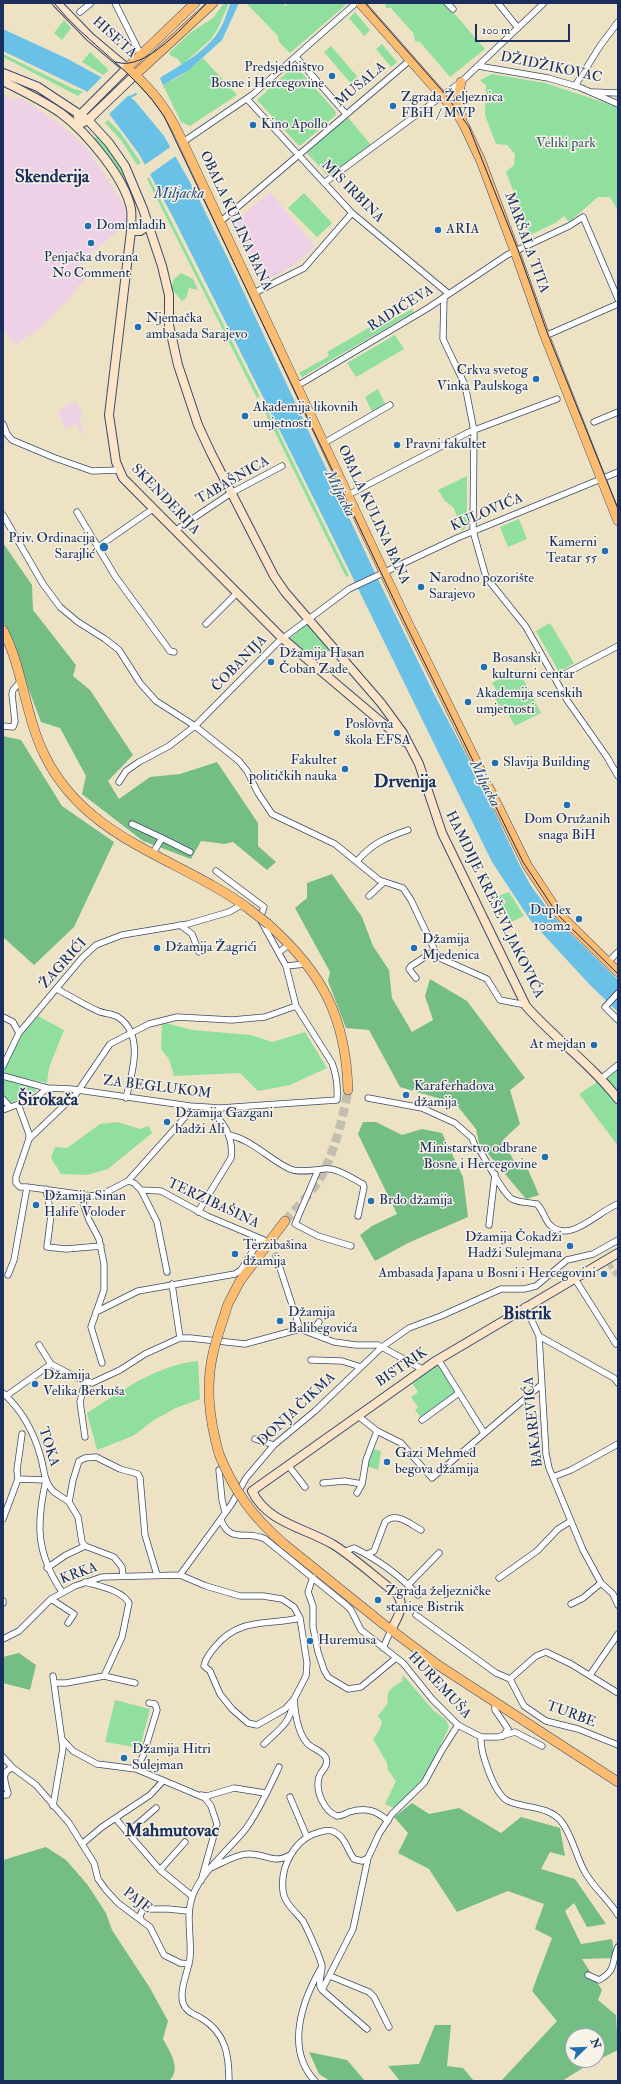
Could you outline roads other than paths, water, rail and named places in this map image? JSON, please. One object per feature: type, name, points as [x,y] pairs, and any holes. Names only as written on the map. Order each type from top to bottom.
[{"type":"main road","name":"HISETA","points":[[57,3],[90,36],[135,75]]},
{"type":"main road","points":[[195,3],[88,105],[76,120],[76,126],[88,120],[97,112],[213,3]]},
{"type":"main road","name":"MARŠALA TITA","points":[[360,3],[409,61],[442,97],[464,125],[483,167],[545,336],[600,479],[618,521]]},
{"type":"main road","points":[[135,75],[142,62],[141,55]]},
{"type":"main road","name":"HAMDIJE KREŠEVLJAKOVIĆA","points":[[3,73],[38,87],[88,120],[105,139],[125,166],[149,225],[167,283],[172,338],[185,387],[200,431],[274,576],[306,619],[386,708],[409,745],[419,764],[442,833],[526,1006],[541,1022],[602,1078],[618,1099]]},
{"type":"main road","name":"OBALA KULINA BANA","points":[[135,75],[158,100],[182,142],[324,443],[381,573],[527,865],[560,915],[618,972]]},
{"type":"main road","name":"SKENDERIJA","points":[[3,80],[58,112],[76,126],[102,155],[126,195],[131,210],[131,231],[109,415],[119,470],[127,482],[176,530],[236,594],[282,638],[409,745]]},
{"type":"main road","points":[[461,82],[458,97],[464,125]]},
{"type":"main road","points":[[131,231],[140,231],[149,225]]},
{"type":"main road","points":[[3,630],[34,730],[42,749],[62,783],[84,809],[118,836],[153,853],[246,906],[290,944],[306,964],[326,996],[337,1020],[345,1051],[348,1090]]},
{"type":"main road","points":[[285,1221],[264,1240],[234,1290],[214,1349],[208,1391],[210,1418],[219,1454],[230,1480],[250,1511],[284,1544],[391,1630],[495,1704],[618,1782]]},
{"type":"main road","name":"BISTRIK","points":[[252,1491],[422,1369],[525,1306],[608,1262],[618,1253]]},
{"type":"main road","points":[[252,1491],[260,1506],[271,1515],[328,1542],[344,1552],[399,1597],[402,1608],[391,1630]]},
{"type":"street","points":[[80,12],[90,3]]},
{"type":"street","points":[[115,3],[141,55]]},
{"type":"street","points":[[182,142],[247,99],[356,3]]},
{"type":"street","points":[[448,3],[453,9]]},
{"type":"street","points":[[498,3],[518,28]]},
{"type":"street","points":[[324,183],[461,82],[544,3]]},
{"type":"street","points":[[575,86],[600,46],[618,22]]},
{"type":"street","points":[[296,57],[346,114]]},
{"type":"street","name":"MUSALA","points":[[220,222],[409,61]]},
{"type":"street","name":"DŽIDŽIKOVAC","points":[[478,66],[526,73],[575,86],[591,92],[618,93]]},
{"type":"street","points":[[591,92],[618,104]]},
{"type":"street","name":"MIS IRBINA","points":[[247,99],[352,213],[446,295]]},
{"type":"street","points":[[254,293],[304,268],[352,213]]},
{"type":"street","name":"RADIĆEVA","points":[[297,386],[515,251],[569,226],[583,217],[618,299]]},
{"type":"street","points":[[446,295],[443,339],[465,385],[474,431],[473,531],[486,577],[526,627],[579,718],[607,757],[618,776]]},
{"type":"street","points":[[545,336],[618,304]]},
{"type":"street","points":[[348,495],[432,450],[474,431],[556,399]]},
{"type":"street","points":[[324,443],[390,405]]},
{"type":"street","points":[[594,422],[618,412]]},
{"type":"street","points":[[3,424],[7,434],[12,440],[55,458],[92,471],[119,470]]},
{"type":"street","name":"TABAŠNICA","points":[[176,530],[231,493],[282,466]]},
{"type":"street","name":"KULOVIĆA","points":[[381,573],[473,531],[618,472]]},
{"type":"street","points":[[98,547],[154,508]]},
{"type":"street","points":[[76,512],[115,576],[170,651],[174,652]]},
{"type":"street","points":[[3,515],[42,584],[60,607],[78,622],[119,650],[140,683],[156,701],[195,726],[239,761],[247,771],[258,793],[272,814],[335,844],[384,882],[398,886],[407,892],[434,951],[442,959],[487,979],[500,1000],[526,1006]]},
{"type":"street","name":"ČOBANIJA","points":[[119,782],[130,768],[169,746],[195,726],[282,638],[306,619],[352,587],[381,573]]},
{"type":"street","points":[[206,624],[236,594]]},
{"type":"street","points":[[555,679],[618,646]]},
{"type":"street","points":[[3,726],[13,727],[15,722],[12,694],[20,682]]},
{"type":"street","points":[[132,824],[190,852]]},
{"type":"street","points":[[358,861],[368,849],[384,838],[408,830]]},
{"type":"street","points":[[153,853],[162,838]]},
{"type":"street","points":[[190,1106],[187,1115],[128,1181],[105,1193],[92,1196],[17,1186],[16,1177],[29,1139],[79,1090],[110,1044],[130,1033],[162,1019],[176,1016],[232,1020],[265,1017],[296,1006],[286,966],[260,919],[264,907],[216,871]]},
{"type":"street","points":[[369,896],[384,882]]},
{"type":"street","name":"ŽAGRIĆI","points":[[3,1066],[18,1033],[87,953],[102,942],[122,935],[180,925],[246,906]]},
{"type":"street","points":[[180,925],[192,934],[199,952]]},
{"type":"street","points":[[279,952],[290,944]]},
{"type":"street","points":[[416,978],[409,969],[411,966],[434,951]]},
{"type":"street","points":[[608,962],[618,952]]},
{"type":"street","points":[[286,966],[306,964]]},
{"type":"street","points":[[57,989],[99,1012],[117,1016],[124,1022],[130,1033],[135,1052],[135,1065],[126,1098]]},
{"type":"street","points":[[618,993],[607,1005],[618,1020]]},
{"type":"street","name":"ZA BEGLUKOM","points":[[3,1076],[47,1088],[79,1090],[126,1098],[206,1108],[337,1100],[338,1081],[332,1063],[296,1006]]},
{"type":"street","points":[[3,1017],[13,1022],[18,1033]]},
{"type":"street","points":[[602,1078],[618,1065]]},
{"type":"street","points":[[3,1110],[36,1097],[47,1088]]},
{"type":"street","points":[[368,1098],[422,1108],[455,1123],[472,1138],[476,1148],[480,1151],[502,1188],[510,1198],[520,1202],[537,1204],[549,1224],[556,1229],[580,1227],[618,1204]]},
{"type":"street","points":[[3,1099],[10,1107]]},
{"type":"street","points":[[18,1104],[29,1139]]},
{"type":"street","points":[[198,1212],[232,1158],[233,1147],[229,1135],[217,1115],[206,1108]]},
{"type":"street","points":[[229,1135],[246,1140],[292,1170],[318,1170],[324,1168],[363,1184],[364,1187],[358,1216]]},
{"type":"street","points":[[318,1170],[296,1224],[318,1236],[351,1246]]},
{"type":"street","points":[[490,1225],[495,1174]]},
{"type":"street","points":[[128,1181],[134,1183],[141,1190],[157,1222],[167,1272]]},
{"type":"street","points":[[8,1275],[14,1260],[26,1187]]},
{"type":"street","points":[[46,1189],[51,1215],[47,1247],[66,1249],[101,1246]]},
{"type":"street","name":"TERZIBAŠINA","points":[[141,1190],[161,1191],[198,1212],[264,1240]]},
{"type":"street","points":[[84,1195],[86,1210],[101,1246],[105,1274],[104,1290],[90,1327],[102,1363]]},
{"type":"street","points":[[96,1312],[138,1291],[235,1274],[241,1270],[264,1240]]},
{"type":"street","name":"DONJA ČIKMA","points":[[180,1575],[221,1520],[246,1478],[274,1445],[315,1411],[382,1347],[409,1328],[441,1316],[502,1289],[524,1289],[536,1286],[567,1260],[593,1254],[618,1240]]},
{"type":"street","points":[[276,1256],[300,1329]]},
{"type":"street","points":[[575,1279],[616,1344]]},
{"type":"street","points":[[172,1284],[180,1338]]},
{"type":"street","name":"BAKAREVIĆA","points":[[525,1306],[539,1336],[546,1454],[553,1477],[583,1550],[602,1583],[616,1594],[618,1605]]},
{"type":"street","points":[[311,1333],[319,1322]]},
{"type":"street","points":[[39,1345],[51,1364],[85,1382],[92,1383],[107,1377],[145,1354],[180,1338],[245,1344],[300,1329],[334,1342],[356,1345],[378,1345],[422,1369]]},
{"type":"street","points":[[539,1336],[614,1378],[618,1383]]},
{"type":"street","points":[[438,1359],[484,1433]]},
{"type":"street","points":[[311,1360],[342,1361],[361,1367]]},
{"type":"street","points":[[5,1394],[51,1364]]},
{"type":"street","points":[[85,1382],[80,1402],[85,1437]]},
{"type":"street","points":[[357,1415],[378,1432],[401,1443],[432,1478],[541,1385]]},
{"type":"street","points":[[422,1420],[459,1393]]},
{"type":"street","name":"TOKA","points":[[5,1394],[19,1409],[28,1424],[37,1443],[46,1480],[51,1489],[70,1502],[73,1480],[79,1461],[85,1458],[96,1457],[120,1469],[138,1474],[140,1478],[145,1535],[157,1575]]},
{"type":"street","points":[[357,1493],[362,1484],[366,1460],[378,1432]]},
{"type":"street","points":[[3,1519],[18,1479],[17,1470],[22,1434]]},
{"type":"street","points":[[255,1439],[274,1445]]},
{"type":"street","points":[[553,1477],[571,1470],[618,1444]]},
{"type":"street","points":[[288,1465],[306,1486]]},
{"type":"street","points":[[219,1470],[222,1500],[225,1512]]},
{"type":"street","points":[[18,1479],[46,1480],[40,1526],[42,1551],[47,1568],[62,1592]]},
{"type":"street","points":[[323,1483],[345,1481],[362,1484]]},
{"type":"street","name":"BISTRIK","points":[[231,1505],[252,1491]]},
{"type":"street","points":[[70,1502],[78,1517],[80,1539],[85,1546],[114,1557],[122,1567],[123,1576]]},
{"type":"street","points":[[368,1554],[374,1551],[385,1522],[388,1519],[393,1517],[402,1518],[421,1530]]},
{"type":"street","name":"HUREMUŠA","points":[[221,1520],[224,1528],[229,1533],[234,1535],[255,1535],[265,1539],[314,1577],[351,1610],[361,1630],[409,1670],[440,1709],[458,1725],[481,1738]]},
{"type":"street","points":[[499,1578],[537,1551],[558,1529],[571,1521]]},
{"type":"street","points":[[47,1568],[66,1555],[85,1546]]},
{"type":"street","points":[[344,1552],[354,1548],[368,1554],[408,1585],[418,1595]]},
{"type":"street","points":[[408,1585],[439,1553]]},
{"type":"street","points":[[180,1575],[206,1586],[240,1596],[263,1596],[282,1599],[294,1607],[300,1618],[307,1663],[306,1676],[294,1699],[285,1709],[257,1725],[248,1723],[225,1700],[210,1671],[204,1666],[213,1650],[228,1632],[246,1626],[270,1622],[281,1623],[300,1618]]},
{"type":"street","name":"KRKA","points":[[3,1639],[19,1631],[51,1599],[62,1592],[85,1582],[102,1577],[180,1575]]},
{"type":"street","points":[[314,1577],[308,1592],[314,1606],[313,1622],[318,1652],[328,1677],[344,1686],[355,1689],[361,1687],[396,1658]]},
{"type":"street","points":[[85,1582],[105,1588],[127,1600],[129,1603],[122,1637],[104,1676]]},
{"type":"street","points":[[571,1604],[583,1598],[602,1583]]},
{"type":"street","points":[[51,1599],[74,1614],[68,1623]]},
{"type":"street","points":[[416,1615],[496,1673],[510,1679],[536,1656],[546,1652],[590,1675],[618,1693]]},
{"type":"street","points":[[302,1625],[313,1622]]},
{"type":"street","points":[[383,1648],[391,1630]]},
{"type":"street","points":[[590,1675],[618,1634]]},
{"type":"street","points":[[53,1806],[62,1762],[62,1739],[54,1679],[66,1683],[104,1676],[135,1683]]},
{"type":"street","name":"TURBE","points":[[510,1679],[524,1706],[546,1721],[578,1729],[618,1745]]},
{"type":"street","points":[[264,1744],[285,1726],[290,1717],[294,1699]]},
{"type":"street","points":[[294,1699],[297,1716],[305,1741],[324,1754],[326,1759],[326,1764],[318,1782],[321,1799],[324,1805],[333,1815],[337,1816],[353,1811],[371,1810],[379,1813],[388,1821]]},
{"type":"street","points":[[136,1769],[143,1756],[156,1710],[155,1704],[149,1703]]},
{"type":"street","points":[[495,1704],[495,1710],[508,1728],[503,1736]]},
{"type":"street","points":[[322,1990],[352,1930],[368,1858],[388,1821],[424,1782],[458,1725]]},
{"type":"street","points":[[542,1746],[515,1732],[503,1736],[481,1738],[481,1751],[502,1797],[512,1802],[549,1812],[558,1818],[565,1827],[586,1875],[610,1902],[618,1915]]},
{"type":"street","points":[[62,1739],[73,1751],[97,1764],[136,1769],[163,1781],[178,1785],[185,1791],[200,1795],[207,1796],[234,1788],[265,1793]]},
{"type":"street","name":"PAJE","points":[[3,1757],[13,1768],[36,1785],[69,1823],[94,1863],[98,1879],[118,1904],[150,1927],[164,1955],[189,1964]]},
{"type":"street","points":[[229,2081],[228,2052],[219,2032],[188,2011],[183,2004],[182,1996],[189,1964],[188,1911],[192,1896],[201,1881],[251,1821],[279,1767]]},
{"type":"street","points":[[3,1795],[7,1795],[8,1793],[4,1780],[4,1772],[13,1768]]},
{"type":"street","points":[[82,1844],[102,1827],[150,1795],[163,1781]]},
{"type":"street","points":[[200,1795],[206,1798],[211,1806],[217,1824],[201,1881]]},
{"type":"street","points":[[290,1797],[307,1837]]},
{"type":"street","points":[[126,1833],[156,1808]]},
{"type":"street","points":[[116,1819],[126,1833],[160,1870],[192,1896]]},
{"type":"street","points":[[367,2029],[322,1990],[320,1986],[322,1966],[304,1923],[288,1903],[283,1893],[282,1881],[290,1854],[299,1843],[315,1833],[332,1831],[346,1843],[354,1859],[362,1861],[368,1858]]},
{"type":"street","points":[[160,1870],[185,1842]]},
{"type":"street","points":[[211,1869],[226,1861],[247,1854],[257,1854],[278,1860],[290,1854]]},
{"type":"street","points":[[141,1920],[140,1916],[143,1909],[188,1911]]},
{"type":"street","points":[[588,1975],[599,1980],[608,1975],[615,1968],[618,1947]]},
{"type":"street","points":[[315,2081],[305,2068],[299,2053],[299,2033],[304,2001],[322,1966]]},
{"type":"street","points":[[330,1976],[369,1992],[374,1997],[389,2027]]},
{"type":"water","points":[[231,3],[239,3],[222,40],[189,70],[163,85],[160,78],[193,57],[215,37],[222,26]]},
{"type":"water","name":"Miljacka","points":[[3,29],[68,59],[119,87],[136,102],[164,136],[196,193],[376,575],[435,696],[479,779],[519,864],[531,886],[554,917],[618,980],[618,1012],[590,985],[531,921],[492,862],[322,515],[173,217],[139,154],[110,115],[86,91],[3,51]]},
{"type":"waterway","points":[[128,98],[136,94]]},
{"type":"tunnel","points":[[285,1221],[310,1193],[322,1175],[338,1134],[348,1090]]},
{"type":"tunnel","points":[[609,1264],[618,1277]]},
{"type":"tram line","points":[[54,3],[81,32],[139,85],[164,116],[404,621],[523,862],[558,915],[618,974]]},
{"type":"tram line","points":[[116,62],[127,63],[140,60],[152,53],[165,44],[207,3]]},
{"type":"tram line","points":[[365,3],[445,94],[469,127],[518,250],[547,332],[618,509]]},
{"type":"place","name":"Predsjedništvo Bosne i Hercegovine","points":[[332,76]]},
{"type":"place","name":"Zgrada Željeznica FBiH / MVP","points":[[393,106]]},
{"type":"place","name":"Kino Apollo","points":[[253,125]]},
{"type":"place","name":"Dom mladih","points":[[88,226]]},
{"type":"place","name":"ARIA","points":[[438,230]]},
{"type":"place","name":"Penjačka dvorana No Comment","points":[[91,243]]},
{"type":"place","name":"Njemačka ambasada Sarajevo","points":[[138,327]]},
{"type":"place","name":"Crkva svetog Vinka Paulskoga","points":[[536,379]]},
{"type":"place","name":"Akademija likovnih umjetnosti","points":[[245,416]]},
{"type":"place","name":"Pravni fakultet","points":[[397,445]]},
{"type":"place","name":"Priv. Ordinacija Sarajlić","points":[[104,547]]},
{"type":"place","name":"Kamerni Teatar 55","points":[[605,551]]},
{"type":"place","name":"Narodno pozorište Sarajevo","points":[[421,587]]},
{"type":"place","name":"Džamija Hasan Čoban Zade","points":[[271,662]]},
{"type":"place","name":"Bosanski kulturni centar","points":[[484,667]]},
{"type":"place","name":"Akademija scenskih umjetnosti","points":[[468,702]]},
{"type":"place","name":"Poslovna škola EFSA","points":[[337,733]]},
{"type":"place","name":"Slavija Building","points":[[495,763]]},
{"type":"place","name":"Fakultet političkih nauka","points":[[345,769]]},
{"type":"place","name":"Dom Oružanih snaga BiH","points":[[567,805]]},
{"type":"place","name":"Duplex 100m2","points":[[579,919]]},
{"type":"place","name":"Džamija Žagrići","points":[[157,948]]},
{"type":"place","name":"Džamija Mjedenica","points":[[414,948]]},
{"type":"place","name":"At mejdan","points":[[594,1045]]},
{"type":"place","name":"Karaferhadova džamija","points":[[406,1095]]},
{"type":"place","name":"Džamija Gazgani hadži Ali","points":[[167,1122]]},
{"type":"place","name":"Ministarstvo odbrane Bosne i Hercegovine","points":[[545,1157]]},
{"type":"place","name":"Brdo džamija","points":[[371,1201]]},
{"type":"place","name":"Džamija Sinan Halife Voloder","points":[[36,1205]]},
{"type":"place","name":"Džamija Čokadži Hadži Sulejmana","points":[[570,1246]]},
{"type":"place","name":"Terzibašina džamija","points":[[235,1254]]},
{"type":"place","name":"Ambasada Japana u Bosni i Hercegovini","points":[[604,1274]]},
{"type":"place","name":"Džamija Balibegovića","points":[[280,1321]]},
{"type":"place","name":"Džamija Velika Berkuša","points":[[35,1384]]},
{"type":"place","name":"Gazi Mehmed begova džamija","points":[[387,1462]]},
{"type":"place","name":"Zgrada željezničke stanice Bistrik","points":[[378,1600]]},
{"type":"place","name":"Huremusa","points":[[310,1641]]},
{"type":"place","name":"Džamija Hitri Sulejman","points":[[124,1758]]},
{"type":"district","name":"Skenderija","points":[[52,178]]},
{"type":"district","name":"Drvenija","points":[[405,783]]},
{"type":"district","name":"Širokača","points":[[48,1101]]},
{"type":"district","name":"Bistrik","points":[[527,1315]]},
{"type":"district","name":"Mahmutovac","points":[[172,1832]]},
{"type":"park label","name":"Veliki park","points":[[566,144]]}]
